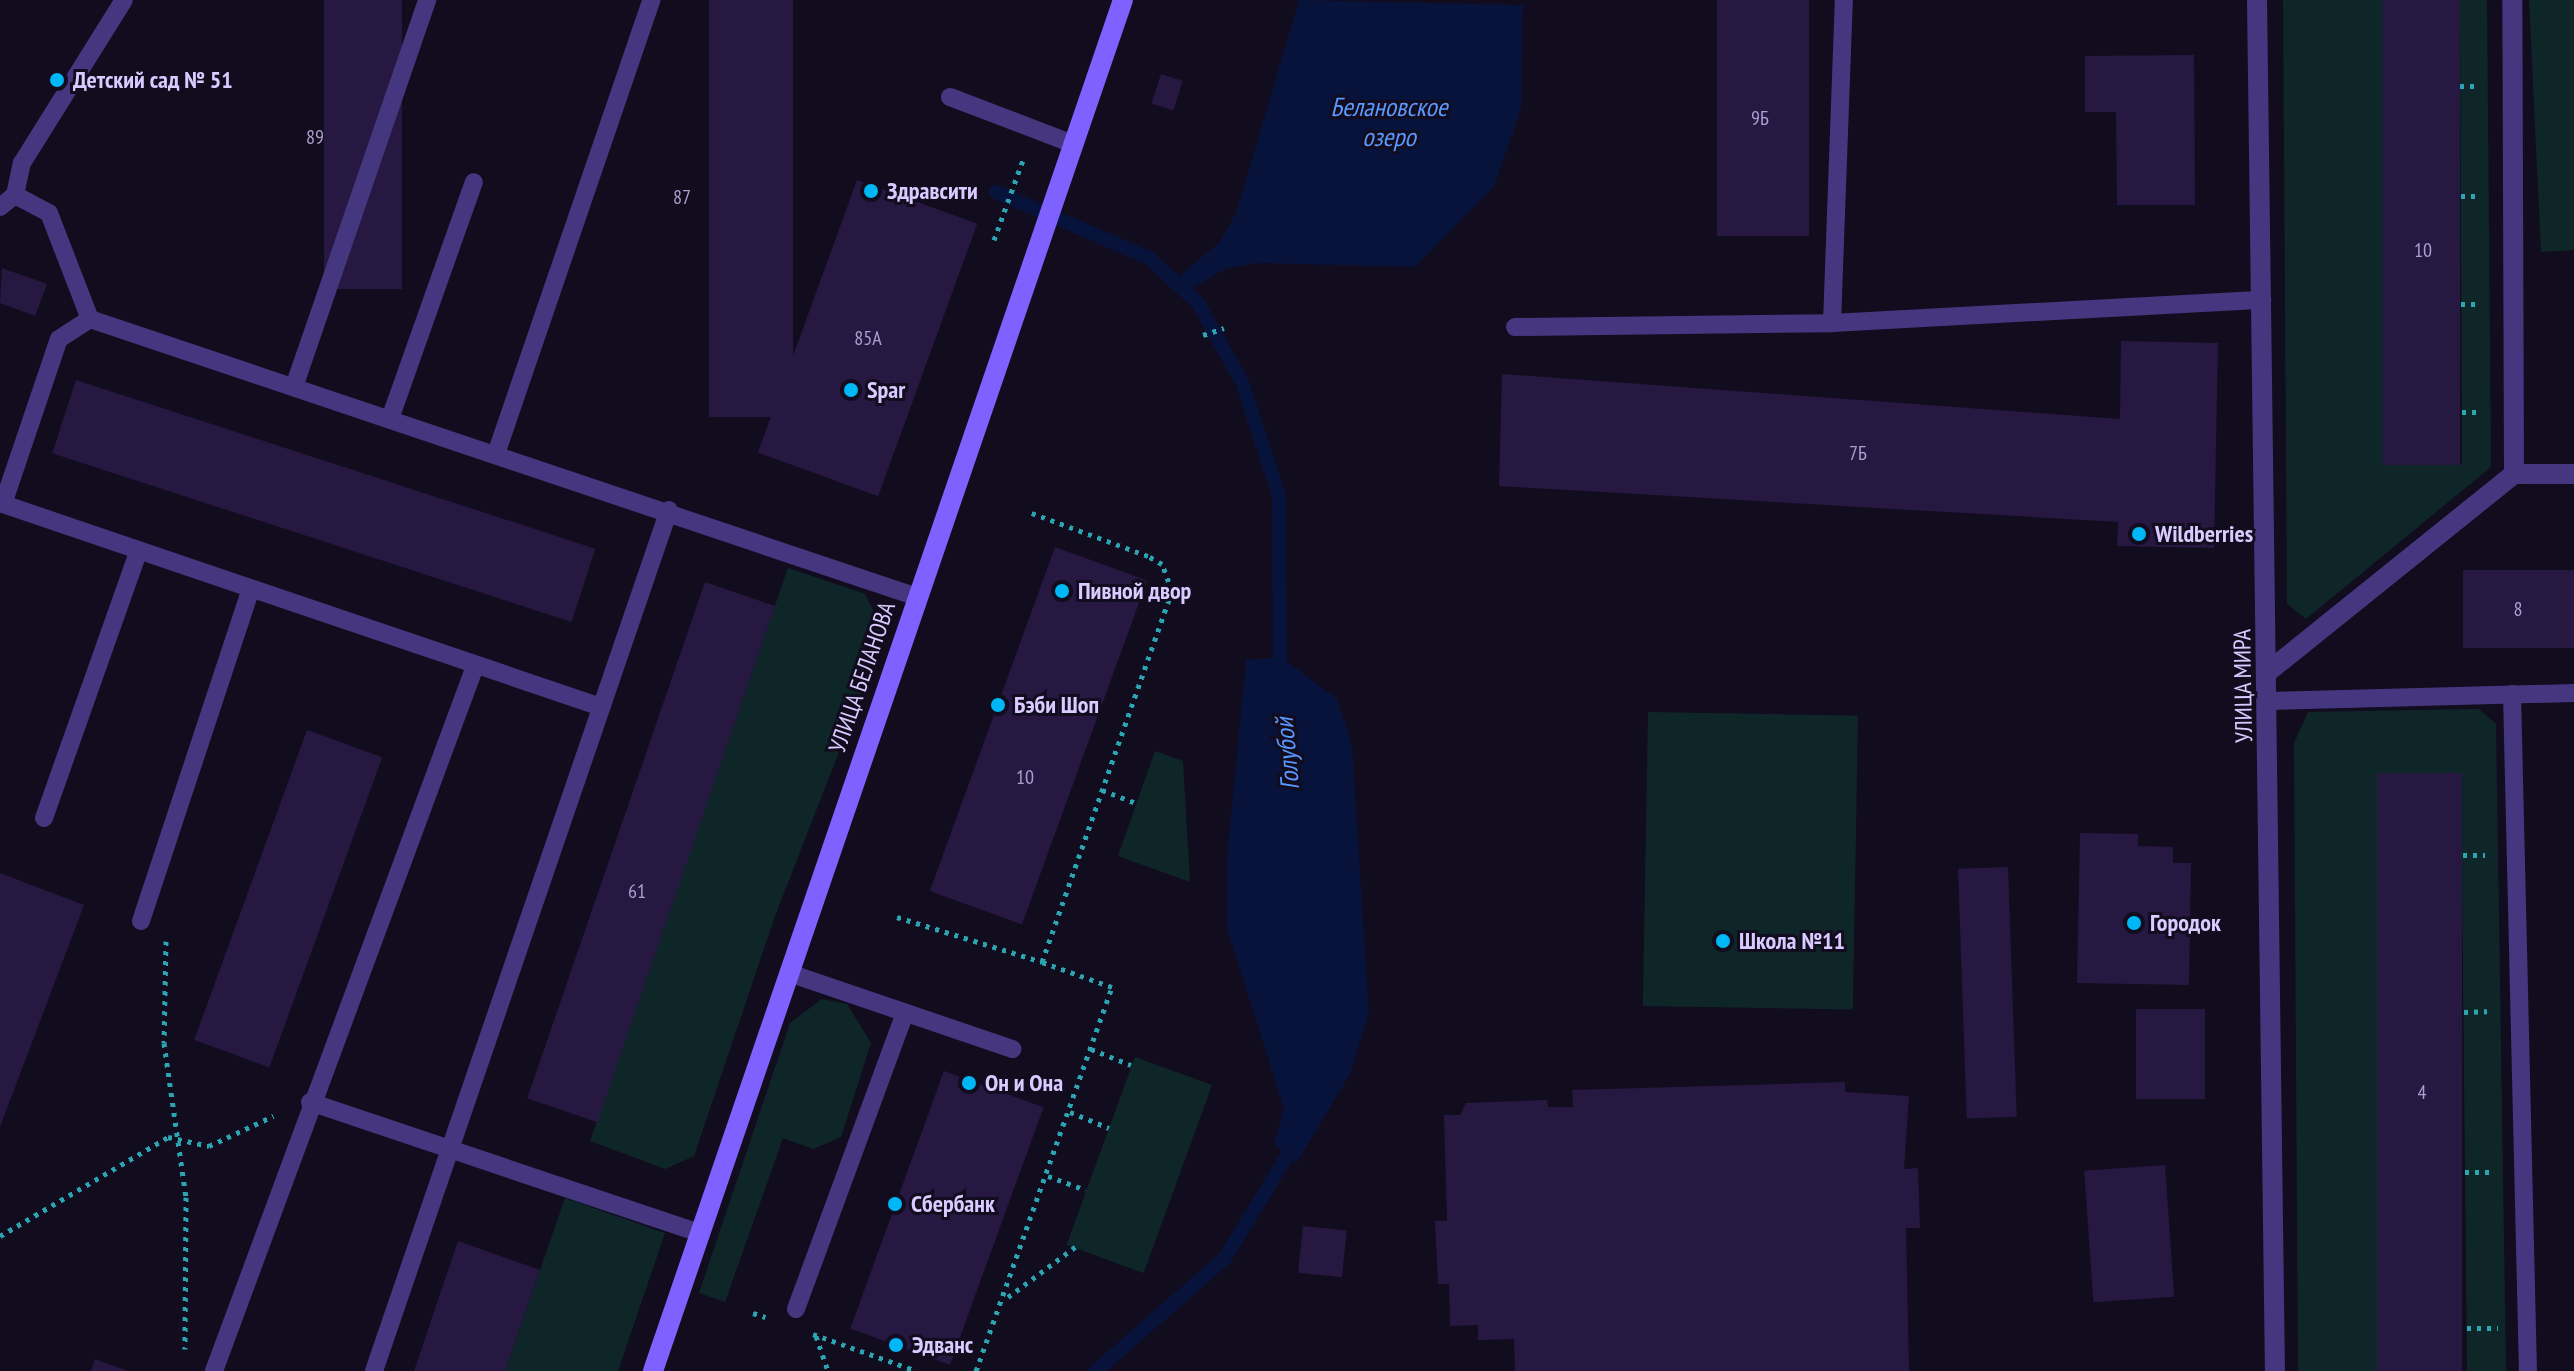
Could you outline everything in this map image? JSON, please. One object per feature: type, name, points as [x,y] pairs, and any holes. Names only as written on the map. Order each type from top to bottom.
[{"type":"street","name":"УЛИЦА БЕЛАНОВА","points":[[653,1371],[1123,0]]},
{"type":"street","name":"УЛИЦА МИРА","points":[[2257,0],[2269,671],[2275,1371]]},
{"type":"street","points":[[2512,0],[2514,474]]},
{"type":"street","points":[[2269,671],[2514,474],[2574,474]]},
{"type":"lane","points":[[0,207],[15,195],[22,163],[124,0]]},
{"type":"lane","points":[[295,384],[427,0]]},
{"type":"lane","points":[[497,451],[651,0]]},
{"type":"lane","points":[[1832,323],[1844,0]]},
{"type":"lane","points":[[950,97],[1073,144]]},
{"type":"lane","points":[[391,416],[474,182]]},
{"type":"lane","points":[[15,195],[49,213],[90,319]]},
{"type":"lane","points":[[1515,327],[1832,323],[2262,300]]},
{"type":"lane","points":[[90,319],[497,451],[917,597]]},
{"type":"lane","points":[[90,319],[59,339],[3,504],[601,707]]},
{"type":"lane","points":[[374,1371],[669,510]]},
{"type":"lane","points":[[44,818],[139,550]]},
{"type":"lane","points":[[141,921],[251,589]]},
{"type":"lane","points":[[214,1371],[310,1102],[475,666]]},
{"type":"lane","points":[[2269,701],[2574,693]]},
{"type":"lane","points":[[2512,694],[2528,1371]]},
{"type":"lane","points":[[789,973],[1012,1049]]},
{"type":"lane","points":[[796,1309],[905,1012]]},
{"type":"lane","points":[[310,1102],[700,1233]]},
{"type":"path","points":[[994,240],[1027,149]]},
{"type":"path","points":[[1203,335],[1224,328]]},
{"type":"path","points":[[1032,513],[1148,556],[1170,576],[1172,591],[1042,962]]},
{"type":"path","points":[[1102,790],[1136,803]]},
{"type":"path","points":[[897,917],[1112,987],[1007,1298],[976,1371]]},
{"type":"path","points":[[141,921],[166,939],[164,1043],[181,1140],[185,1353]]},
{"type":"path","points":[[1091,1049],[1131,1065]]},
{"type":"path","points":[[0,1236],[168,1137],[209,1146],[310,1102]]},
{"type":"path","points":[[1070,1112],[1109,1128]]},
{"type":"path","points":[[1048,1176],[1086,1190]]},
{"type":"path","points":[[1007,1298],[1075,1247]]},
{"type":"path","points":[[753,1313],[778,1322]]},
{"type":"path","points":[[803,1331],[917,1371]]},
{"type":"path","points":[[816,1335],[828,1371]]},
{"type":"green space","points":[[2283,0],[2383,0],[2386,465],[2462,464],[2460,0],[2487,0],[2491,467],[2306,619],[2287,604]]},
{"type":"green space","points":[[2529,0],[2574,0],[2574,250],[2541,252]]},
{"type":"green space","points":[[788,568],[865,594],[885,634],[775,916],[694,1156],[665,1169],[590,1141]]},
{"type":"green space","points":[[2479,709],[2496,724],[2506,1371],[2467,1371],[2461,773],[2377,774],[2382,1371],[2298,1371],[2294,743],[2308,712]]},
{"type":"green space","points":[[1648,712],[1858,716],[1853,1010],[1643,1006]]},
{"type":"green space","points":[[1155,751],[1183,761],[1190,882],[1118,856]]},
{"type":"green space","points":[[822,999],[847,1004],[871,1043],[841,1137],[813,1149],[783,1138],[725,1302],[699,1293],[790,1023]]},
{"type":"green space","points":[[1135,1057],[1212,1085],[1144,1273],[1067,1245]]},
{"type":"green space","points":[[565,1198],[665,1233],[618,1371],[505,1371]]},
{"type":"water","name":"Белановское озеро","points":[[1299,0],[1523,5],[1521,109],[1494,187],[1415,267],[1260,263],[1227,268],[1181,294],[1171,283],[1219,243],[1236,213]]},
{"type":"water","points":[[1281,657],[1337,699],[1352,745],[1369,1013],[1350,1074],[1296,1164],[1274,1143],[1284,1109],[1227,928],[1227,857],[1246,660]]},
{"type":"building","points":[[324,0],[402,0],[402,289],[324,289]]},
{"type":"building","points":[[709,0],[793,0],[793,417],[709,417]]},
{"type":"building","points":[[1717,0],[1809,0],[1809,236],[1717,236]]},
{"type":"building","points":[[2383,0],[2460,0],[2460,465],[2383,465]]},
{"type":"building","points":[[2194,55],[2195,205],[2117,205],[2116,112],[2085,112],[2085,56]]},
{"type":"building","points":[[1161,74],[1183,81],[1173,111],[1151,103]]},
{"type":"building","points":[[857,180],[977,224],[878,496],[758,453]]},
{"type":"building","points":[[2,268],[47,284],[35,316],[0,303]]},
{"type":"building","points":[[2121,341],[2218,343],[2214,548],[2117,546],[2118,522],[1499,486],[1502,374],[2120,419]]},
{"type":"building","points":[[76,380],[595,549],[571,622],[52,453]]},
{"type":"building","points":[[1055,547],[1147,581],[1022,924],[930,891]]},
{"type":"building","points":[[2463,570],[2574,570],[2574,648],[2463,648]]},
{"type":"building","points":[[705,582],[775,606],[597,1122],[527,1098]]},
{"type":"building","points":[[307,730],[382,757],[269,1067],[194,1040]]},
{"type":"building","points":[[2377,773],[2462,773],[2462,1371],[2377,1371]]},
{"type":"building","name":"Городок","points":[[2080,833],[2138,834],[2138,846],[2173,847],[2173,863],[2191,863],[2189,985],[2077,983]]},
{"type":"building","points":[[2008,867],[2017,1117],[1967,1119],[1958,869]]},
{"type":"building","points":[[0,873],[84,905],[0,1127]]},
{"type":"building","points":[[2136,1009],[2205,1009],[2205,1099],[2136,1099]]},
{"type":"building","points":[[944,1071],[1044,1107],[950,1365],[850,1328]]},
{"type":"building","points":[[1845,1082],[1845,1092],[1909,1096],[1904,1169],[1918,1168],[1920,1228],[1906,1228],[1909,1371],[1515,1371],[1514,1339],[1478,1340],[1478,1325],[1450,1326],[1449,1284],[1438,1284],[1435,1221],[1447,1221],[1444,1115],[1460,1115],[1466,1103],[1547,1100],[1548,1107],[1573,1107],[1572,1090]]},
{"type":"building","points":[[2165,1165],[2174,1297],[2093,1302],[2084,1171]]},
{"type":"building","points":[[1303,1226],[1347,1231],[1342,1277],[1298,1273]]},
{"type":"building","points":[[458,1241],[540,1270],[505,1371],[414,1371]]},
{"type":"building","points":[[95,1359],[128,1371],[91,1371]]},
{"type":"waterway","name":"Голубой","points":[[996,192],[1149,258],[1198,303],[1242,382],[1279,495],[1280,675]]},
{"type":"waterway","name":"Голубой","points":[[1096,1371],[1225,1258],[1296,1141]]},
{"type":"place","name":"Детский сад № 51","points":[[57,80]]},
{"type":"place","name":"Здравсити","points":[[871,191]]},
{"type":"place","name":"Spar","points":[[851,390]]},
{"type":"place","name":"Wildberries","points":[[2139,534]]},
{"type":"place","name":"Пивной двор","points":[[1062,591]]},
{"type":"place","name":"Бэби Шоп","points":[[998,705]]},
{"type":"place","name":"Городок","points":[[2134,923]]},
{"type":"place","name":"Школа №11","points":[[1723,941]]},
{"type":"place","name":"Он и Она","points":[[969,1083]]},
{"type":"place","name":"Сбербанк","points":[[895,1204]]},
{"type":"place","name":"Эдванс","points":[[896,1345]]}]
